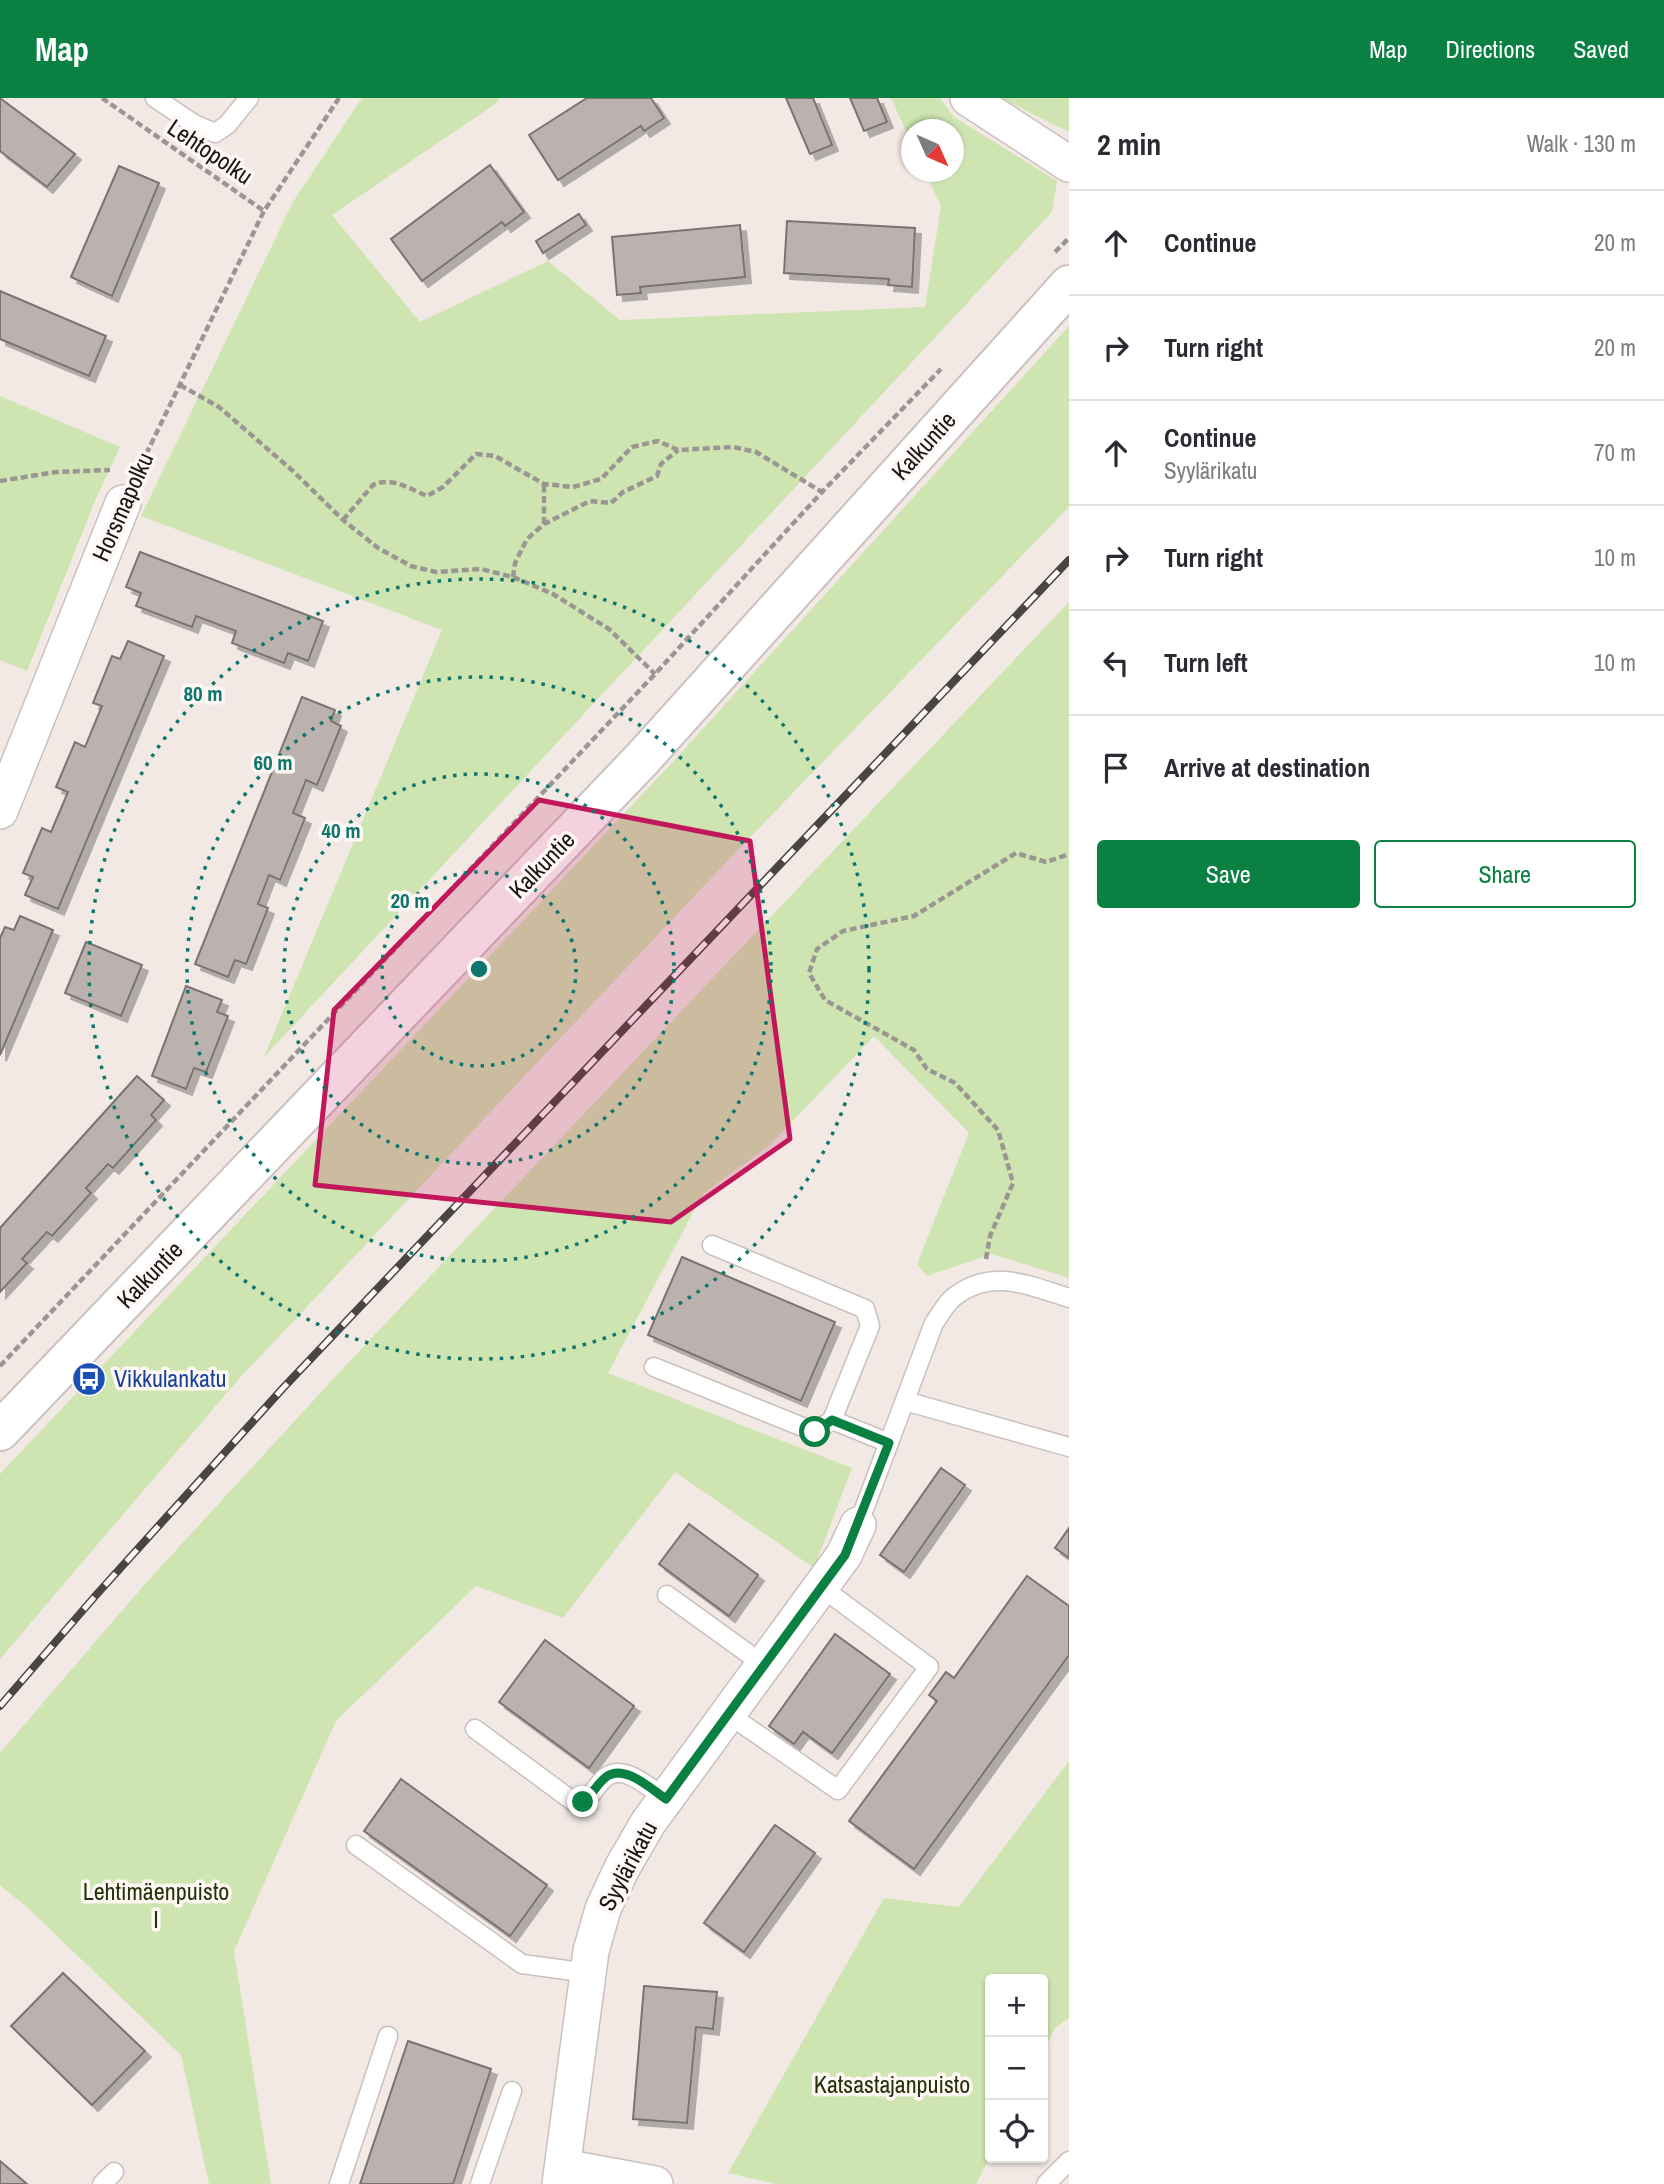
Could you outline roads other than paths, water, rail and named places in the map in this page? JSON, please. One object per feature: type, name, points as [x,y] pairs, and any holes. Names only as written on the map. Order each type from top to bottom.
[{"type":"street","points":[[968,98],[1069,164]]},
{"type":"street","name":"Kalkuntie","points":[[0,1431],[643,758],[1060,271]]},
{"type":"street","name":"Horsmapolku","points":[[0,811],[124,487]]},
{"type":"street","name":"Syylärikatu","points":[[562,2175],[591,1951],[603,1909],[622,1868],[648,1823],[845,1555],[858,1525]]},
{"type":"street","points":[[562,2175],[655,2184]]},
{"type":"lane","points":[[155,98],[194,124],[215,133],[227,125],[249,98]]},
{"type":"lane","points":[[654,1367],[815,1432],[832,1420],[870,1325],[865,1309],[712,1245]]},
{"type":"lane","points":[[858,1525],[934,1323],[953,1297],[982,1283],[1010,1280],[1069,1298]]},
{"type":"lane","points":[[905,1401],[1069,1447]]},
{"type":"lane","points":[[832,1420],[889,1443]]},
{"type":"lane","points":[[728,1714],[838,1790],[929,1667],[821,1587]]},
{"type":"lane","points":[[667,1595],[764,1665]]},
{"type":"lane","points":[[475,1729],[575,1802],[583,1802],[606,1776],[618,1772],[631,1776],[666,1799]]},
{"type":"lane","points":[[356,1845],[522,1964],[588,1973]]},
{"type":"lane","points":[[339,2184],[388,2036]]},
{"type":"lane","points":[[480,2184],[512,2091]]},
{"type":"lane","points":[[1046,2184],[1069,2161]]},
{"type":"railway","points":[[0,1706],[284,1387],[1069,560]]},
{"type":"place","name":"Vikkulankatu","points":[[89,1379]]},
{"type":"park label","name":"Lehtimäenpuisto I","points":[[156,1906]]},
{"type":"park label","name":"Katsastajanpuisto","points":[[892,2085]]}]
